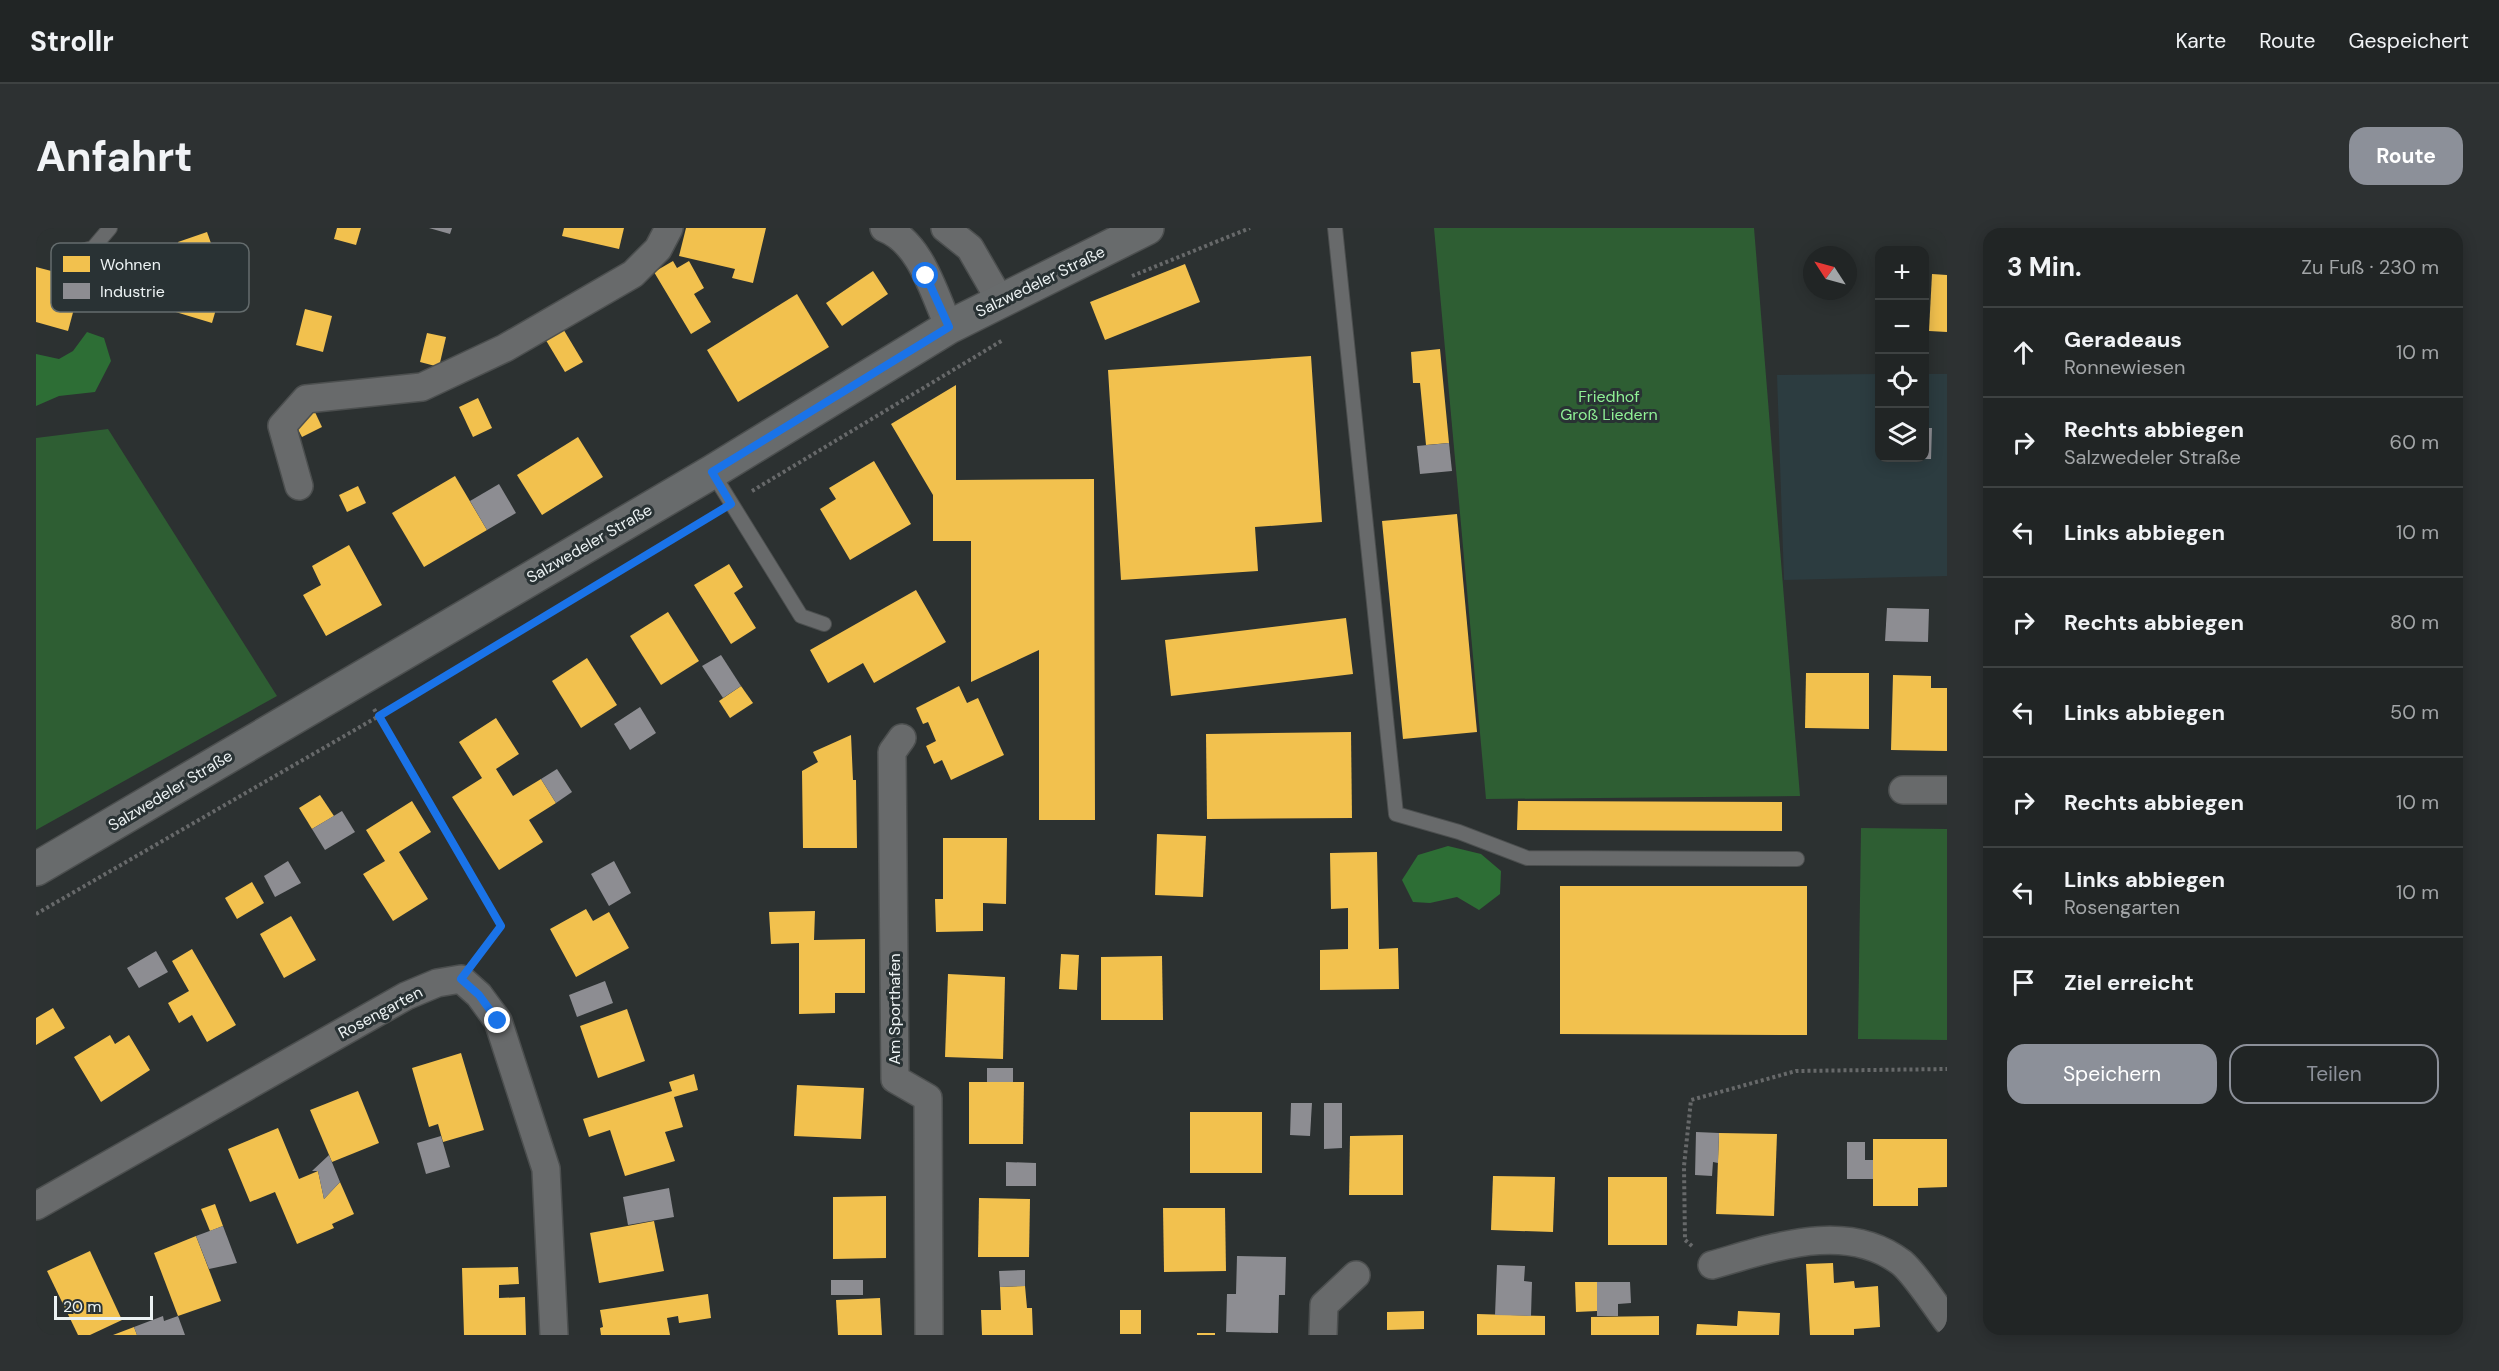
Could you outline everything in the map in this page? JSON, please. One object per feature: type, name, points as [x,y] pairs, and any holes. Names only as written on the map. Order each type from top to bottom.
[{"type":"main road","name":"Salzwedeler Straße","points":[[36,869],[712,472],[949,327],[1148,228]]},
{"type":"street","points":[[299,486],[282,426],[306,399],[422,387],[505,348],[633,274],[658,249],[669,228]]},
{"type":"street","points":[[884,228],[893,232],[912,250],[949,327]]},
{"type":"street","points":[[945,228],[970,248],[1000,300]]},
{"type":"street","name":"Am Sporthafen","points":[[902,738],[892,752],[895,1079],[928,1098],[929,1335]]},
{"type":"street","points":[[1903,790],[1947,790]]},
{"type":"street","points":[[461,979],[479,995],[498,1021],[546,1169],[554,1335]]},
{"type":"street","name":"Rosengarten","points":[[36,1206],[406,996],[436,983],[461,979]]},
{"type":"street","points":[[1712,1265],[1815,1240],[1853,1240],[1881,1249],[1904,1265],[1947,1321]]},
{"type":"street","points":[[1323,1335],[1324,1305],[1356,1275]]},
{"type":"lane","points":[[97,243],[110,228]]},
{"type":"lane","points":[[1335,228],[1396,814],[1459,832],[1527,858],[1797,859]]},
{"type":"lane","points":[[712,472],[801,616],[824,624]]},
{"type":"path","points":[[1130,277],[1250,228]]},
{"type":"path","points":[[36,914],[379,716],[1013,334]]},
{"type":"path","points":[[357,679],[501,926],[461,979]]},
{"type":"path","points":[[1712,1265],[1685,1240],[1684,1167],[1691,1100],[1796,1071],[1947,1069]]},
{"type":"shaded area","points":[[1875,374],[1875,462],[1929,462],[1929,374],[1947,374],[1947,576],[1784,580],[1777,375]]},
{"type":"green space","name":"Friedhof Groß Liedern","points":[[1434,228],[1754,228],[1800,796],[1486,799]]},
{"type":"green space","points":[[87,332],[104,338],[111,361],[95,392],[59,396],[36,406],[36,354],[59,359],[73,351]]},
{"type":"green space","points":[[108,429],[277,696],[36,830],[36,438]]},
{"type":"green space","points":[[1861,828],[1947,829],[1947,1040],[1858,1039]]},
{"type":"green space","points":[[1448,846],[1481,854],[1501,871],[1500,894],[1479,910],[1457,897],[1430,903],[1413,902],[1402,880],[1418,855]]},
{"type":"building: Wohnen","points":[[337,228],[361,228],[356,245],[334,239]]},
{"type":"building: Wohnen","points":[[564,228],[624,228],[619,249],[562,236]]},
{"type":"building: Wohnen","points":[[686,228],[766,228],[753,283],[732,278],[735,269],[679,256]]},
{"type":"building: Wohnen","points":[[207,232],[211,243],[178,243]]},
{"type":"building: Wohnen","points":[[673,261],[677,268],[689,261],[704,288],[694,294],[711,322],[691,334],[654,272]]},
{"type":"building: Wohnen","points":[[1185,264],[1200,302],[1105,340],[1090,302]]},
{"type":"building: Wohnen","points":[[36,267],[51,271],[51,312],[73,312],[68,331],[36,322]]},
{"type":"building: Wohnen","points":[[873,271],[888,294],[842,326],[826,303]]},
{"type":"building: Wohnen","points":[[1932,274],[1947,275],[1947,332],[1929,331]]},
{"type":"building: Wohnen","points":[[797,294],[829,347],[738,402],[707,350]]},
{"type":"building: Wohnen","points":[[305,309],[332,316],[323,352],[296,345]]},
{"type":"building: Wohnen","points":[[176,312],[215,312],[212,323]]},
{"type":"building: Wohnen","points":[[562,327],[583,362],[565,372],[544,337]]},
{"type":"building: Wohnen","points":[[427,333],[446,337],[439,367],[420,362]]},
{"type":"building: Wohnen","points":[[1440,349],[1449,443],[1426,445],[1420,383],[1413,383],[1411,352]]},
{"type":"building: Wohnen","points":[[1311,356],[1322,522],[1255,527],[1258,571],[1121,580],[1108,370]]},
{"type":"building: Wohnen","points":[[956,385],[956,480],[1094,479],[1095,820],[1039,820],[1039,650],[971,682],[971,541],[933,541],[933,495],[891,424]]},
{"type":"building: Wohnen","points":[[478,398],[492,428],[473,437],[459,407]]},
{"type":"building: Wohnen","points":[[314,410],[322,427],[302,437],[293,420]]},
{"type":"building: Wohnen","points":[[578,437],[603,477],[542,515],[517,475]]},
{"type":"building: Wohnen","points":[[874,461],[911,524],[850,560],[820,509],[836,499],[829,488]]},
{"type":"building: Wohnen","points":[[455,476],[487,530],[424,567],[392,513]]},
{"type":"building: Wohnen","points":[[358,486],[366,503],[347,512],[339,495]]},
{"type":"building: Wohnen","points":[[1457,514],[1477,732],[1403,739],[1382,521]]},
{"type":"building: Wohnen","points":[[349,545],[382,605],[326,636],[303,595],[321,585],[312,566]]},
{"type":"building: Wohnen","points":[[729,564],[743,587],[734,593],[756,628],[731,644],[694,585]]},
{"type":"building: Wohnen","points":[[916,590],[946,642],[874,683],[863,663],[828,683],[810,650]]},
{"type":"building: Wohnen","points":[[668,612],[699,661],[661,685],[630,636]]},
{"type":"building: Wohnen","points":[[1346,618],[1353,674],[1171,696],[1165,640]]},
{"type":"building: Wohnen","points":[[587,658],[617,705],[581,728],[552,681]]},
{"type":"building: Wohnen","points":[[1806,673],[1869,673],[1869,729],[1805,728]]},
{"type":"building: Wohnen","points":[[1893,675],[1931,676],[1931,688],[1947,688],[1947,751],[1891,750]]},
{"type":"building: Wohnen","points":[[741,686],[753,703],[730,718],[719,701]]},
{"type":"building: Wohnen","points":[[959,686],[967,703],[978,698],[1004,755],[951,780],[942,760],[934,764],[926,746],[936,741],[928,722],[923,724],[916,708]]},
{"type":"building: Wohnen","points":[[496,718],[519,754],[496,769],[513,796],[541,779],[556,803],[529,820],[543,842],[499,870],[452,797],[482,778],[459,742]]},
{"type":"building: Wohnen","points":[[1351,732],[1352,818],[1207,819],[1206,734]]},
{"type":"building: Wohnen","points":[[851,735],[853,780],[856,780],[857,848],[803,848],[802,771],[818,762],[813,752]]},
{"type":"building: Wohnen","points":[[320,795],[334,816],[312,829],[299,808]]},
{"type":"building: Wohnen","points":[[412,801],[431,832],[399,852],[428,899],[393,921],[363,874],[385,861],[366,830]]},
{"type":"building: Wohnen","points":[[1518,801],[1782,802],[1782,831],[1517,830]]},
{"type":"building: Wohnen","points":[[1157,834],[1206,836],[1203,897],[1155,895]]},
{"type":"building: Wohnen","points":[[943,838],[1007,838],[1006,904],[983,903],[983,931],[936,932],[935,899],[943,899]]},
{"type":"building: Wohnen","points":[[1377,852],[1379,949],[1398,948],[1399,989],[1320,990],[1320,950],[1348,949],[1348,908],[1331,909],[1330,853]]},
{"type":"building: Wohnen","points":[[252,882],[264,903],[237,919],[225,898]]},
{"type":"building: Wohnen","points":[[1560,886],[1807,886],[1807,1035],[1560,1034]]},
{"type":"building: Wohnen","points":[[586,909],[593,921],[609,912],[629,948],[576,977],[550,929]]},
{"type":"building: Wohnen","points":[[815,911],[814,940],[865,939],[865,993],[835,993],[835,1013],[799,1014],[799,943],[771,944],[769,912]]},
{"type":"building: Wohnen","points":[[291,916],[316,960],[284,978],[260,934]]},
{"type":"building: Wohnen","points":[[192,949],[236,1025],[207,1042],[192,1015],[179,1023],[168,1003],[189,991],[172,961]]},
{"type":"building: Wohnen","points":[[1061,954],[1079,955],[1077,990],[1059,989]]},
{"type":"building: Wohnen","points":[[1162,956],[1163,1020],[1101,1020],[1101,957]]},
{"type":"building: Wohnen","points":[[948,974],[1005,977],[1003,1059],[945,1057]]},
{"type":"building: Wohnen","points":[[53,1008],[65,1028],[36,1045],[36,1018]]},
{"type":"building: Wohnen","points":[[627,1009],[645,1061],[598,1078],[580,1026]]},
{"type":"building: Wohnen","points":[[110,1035],[115,1044],[129,1035],[150,1070],[101,1102],[74,1057]]},
{"type":"building: Wohnen","points":[[461,1053],[484,1130],[443,1142],[438,1124],[429,1127],[412,1068]]},
{"type":"building: Wohnen","points":[[694,1074],[698,1090],[674,1097],[683,1127],[665,1132],[675,1161],[625,1176],[610,1130],[589,1137],[583,1119],[672,1091],[669,1082]]},
{"type":"building: Wohnen","points":[[969,1082],[1024,1082],[1023,1144],[969,1144]]},
{"type":"building: Wohnen","points":[[797,1085],[864,1088],[861,1139],[794,1136]]},
{"type":"building: Wohnen","points":[[358,1091],[379,1143],[332,1162],[310,1110]]},
{"type":"building: Wohnen","points":[[1190,1112],[1262,1112],[1262,1173],[1190,1173]]},
{"type":"building: Wohnen","points":[[278,1128],[299,1179],[318,1171],[324,1199],[340,1182],[354,1214],[332,1224],[334,1228],[297,1244],[275,1192],[250,1202],[228,1149]]},
{"type":"building: Wohnen","points":[[1719,1133],[1777,1134],[1774,1216],[1716,1214]]},
{"type":"building: Wohnen","points":[[1403,1135],[1403,1195],[1349,1195],[1350,1136]]},
{"type":"building: Wohnen","points":[[1873,1139],[1947,1139],[1947,1187],[1918,1188],[1918,1206],[1873,1206]]},
{"type":"building: Wohnen","points":[[1493,1176],[1555,1177],[1553,1232],[1491,1230]]},
{"type":"building: Wohnen","points":[[1608,1177],[1667,1177],[1667,1245],[1608,1245]]},
{"type":"building: Wohnen","points":[[886,1196],[886,1258],[833,1259],[833,1197]]},
{"type":"building: Wohnen","points":[[979,1198],[1030,1199],[1029,1257],[978,1257]]},
{"type":"building: Wohnen","points":[[215,1204],[223,1226],[210,1231],[201,1209]]},
{"type":"building: Wohnen","points":[[1163,1208],[1225,1208],[1226,1271],[1164,1272]]},
{"type":"building: Wohnen","points":[[654,1221],[664,1271],[599,1283],[590,1233]]},
{"type":"building: Wohnen","points":[[196,1236],[221,1301],[178,1316],[154,1253]]},
{"type":"building: Wohnen","points":[[90,1251],[122,1320],[90,1335],[78,1335],[47,1271]]},
{"type":"building: Wohnen","points":[[1833,1263],[1834,1283],[1854,1281],[1855,1288],[1878,1286],[1880,1327],[1854,1329],[1854,1335],[1810,1335],[1806,1264]]},
{"type":"building: Wohnen","points":[[518,1267],[519,1284],[499,1285],[499,1298],[525,1297],[526,1335],[464,1335],[462,1268]]},
{"type":"building: Wohnen","points":[[1575,1282],[1597,1282],[1597,1311],[1576,1312]]},
{"type":"building: Wohnen","points":[[1025,1286],[1027,1308],[1032,1308],[1033,1335],[982,1335],[981,1310],[1001,1310],[1000,1287]]},
{"type":"building: Wohnen","points":[[708,1294],[711,1318],[679,1323],[678,1316],[667,1318],[670,1335],[601,1335],[600,1328],[603,1327],[600,1310]]},
{"type":"building: Wohnen","points":[[880,1298],[882,1335],[838,1335],[836,1300]]},
{"type":"building: Wohnen","points":[[1120,1310],[1141,1310],[1141,1334],[1120,1334]]},
{"type":"building: Wohnen","points":[[1424,1311],[1424,1329],[1387,1330],[1387,1312]]},
{"type":"building: Wohnen","points":[[1738,1311],[1780,1313],[1779,1335],[1696,1335],[1697,1324],[1737,1326]]},
{"type":"building: Wohnen","points":[[1477,1314],[1545,1316],[1545,1335],[1477,1335]]},
{"type":"building: Wohnen","points":[[1659,1316],[1659,1335],[1591,1335],[1591,1317]]},
{"type":"building: Wohnen","points":[[134,1327],[137,1335],[113,1335]]},
{"type":"building: Wohnen","points":[[1197,1333],[1215,1333],[1215,1335],[1197,1335]]},
{"type":"building: Industrie","points":[[429,228],[452,228],[450,234]]},
{"type":"building: Industrie","points":[[1929,428],[1932,428],[1931,459],[1929,459]]},
{"type":"building: Industrie","points":[[1449,443],[1452,471],[1420,474],[1417,446]]},
{"type":"building: Industrie","points":[[499,484],[516,513],[487,530],[470,501]]},
{"type":"building: Industrie","points":[[1887,608],[1929,609],[1928,642],[1885,641]]},
{"type":"building: Industrie","points":[[721,655],[741,686],[723,698],[702,666]]},
{"type":"building: Industrie","points":[[640,707],[656,733],[630,750],[614,724]]},
{"type":"building: Industrie","points":[[557,769],[572,792],[556,803],[541,779]]},
{"type":"building: Industrie","points":[[342,811],[355,832],[325,850],[312,829]]},
{"type":"building: Industrie","points":[[288,861],[301,883],[275,897],[264,876]]},
{"type":"building: Industrie","points":[[614,861],[631,893],[609,906],[591,874]]},
{"type":"building: Industrie","points":[[156,951],[168,972],[139,988],[127,968]]},
{"type":"building: Industrie","points":[[605,981],[613,1003],[577,1017],[569,995]]},
{"type":"building: Industrie","points":[[987,1068],[1013,1068],[1013,1082],[987,1082]]},
{"type":"building: Industrie","points":[[1291,1103],[1312,1103],[1310,1136],[1290,1135]]},
{"type":"building: Industrie","points":[[1324,1103],[1342,1103],[1342,1148],[1324,1149]]},
{"type":"building: Industrie","points":[[1696,1132],[1719,1133],[1718,1163],[1713,1162],[1712,1176],[1695,1175]]},
{"type":"building: Industrie","points":[[441,1136],[450,1167],[426,1174],[417,1143]]},
{"type":"building: Industrie","points":[[1847,1142],[1865,1142],[1865,1160],[1873,1160],[1873,1179],[1847,1179]]},
{"type":"building: Industrie","points":[[329,1155],[340,1182],[324,1199],[318,1171],[312,1171]]},
{"type":"building: Industrie","points":[[1006,1162],[1036,1163],[1036,1186],[1006,1186]]},
{"type":"building: Industrie","points":[[669,1188],[674,1217],[628,1225],[623,1197]]},
{"type":"building: Industrie","points":[[223,1226],[237,1263],[209,1269],[196,1236]]},
{"type":"building: Industrie","points":[[1237,1256],[1286,1257],[1285,1295],[1279,1295],[1278,1333],[1226,1332],[1227,1294],[1236,1294]]},
{"type":"building: Industrie","points":[[1497,1265],[1525,1266],[1524,1281],[1532,1282],[1531,1316],[1495,1315]]},
{"type":"building: Industrie","points":[[1025,1270],[1025,1286],[1000,1287],[999,1271]]},
{"type":"building: Industrie","points":[[831,1280],[863,1280],[863,1295],[831,1295]]},
{"type":"building: Industrie","points":[[1597,1282],[1630,1282],[1631,1303],[1618,1304],[1618,1316],[1597,1316]]},
{"type":"building: Industrie","points":[[163,1316],[164,1321],[178,1316],[185,1335],[137,1335],[134,1327]]},
{"type":"route","points":[[498,1021],[479,995],[461,979],[501,926],[379,716],[731,504],[712,472],[949,327],[926,276]]}]
